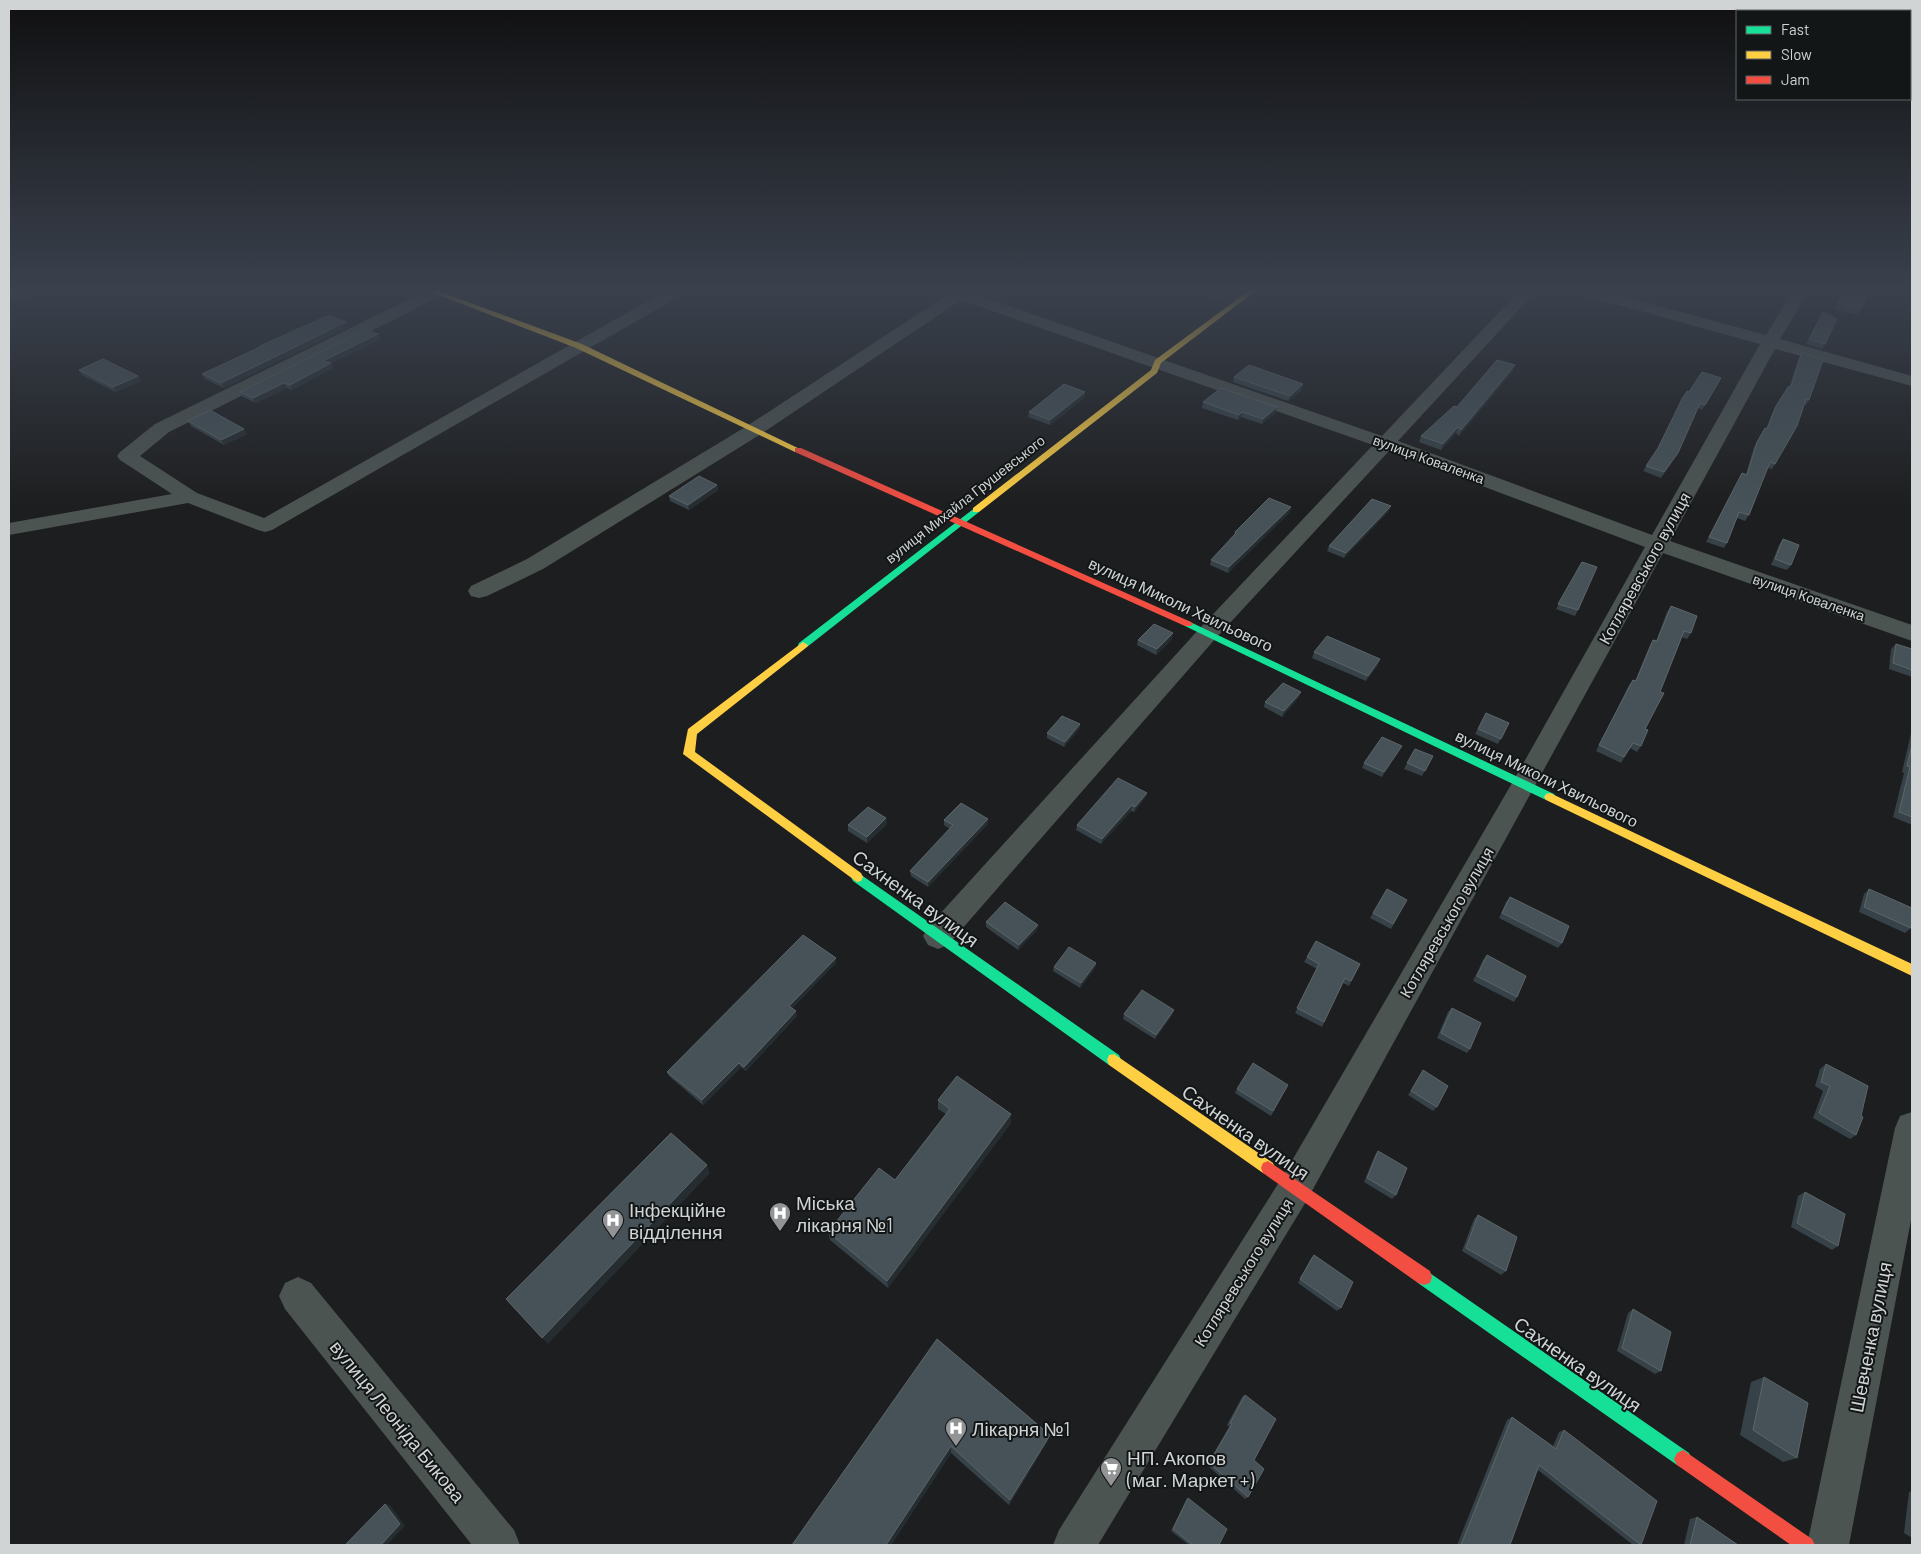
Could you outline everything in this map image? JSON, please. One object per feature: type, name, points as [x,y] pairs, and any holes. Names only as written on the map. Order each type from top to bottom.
[{"type":"street","points":[[294,362],[162,428],[127,456],[190,497],[265,526],[552,362]]},
{"type":"street","name":"вулиця Миколи Хвильового","points":[[611,362],[754,430],[1208,632],[1912,970]]},
{"type":"street","points":[[479,591],[534,564],[754,430],[854,362]]},
{"type":"street","name":"вулиця Коваленка","points":[[1158,362],[1385,443],[1657,544],[1912,633]]},
{"type":"street","name":"вулиця Михайла Грушевського","points":[[692,732],[1154,371],[1158,362]]},
{"type":"street","points":[[938,936],[1208,632],[1462,362]]},
{"type":"street","name":"Котляревського вулиця","points":[[1074,1545],[1295,1188],[1524,785],[1759,362]]},
{"type":"street","points":[[1841,362],[1912,381]]},
{"type":"street","points":[[9,529],[190,497]]},
{"type":"street","name":"Сахненка вулиця","points":[[692,732],[689,754],[938,936],[1806,1545]]},
{"type":"street","name":"Шевченка вулиця","points":[[1828,1545],[1912,1128]]},
{"type":"street","name":"вулиця Леоніда Бикова","points":[[298,1296],[499,1545]]},
{"type":"building","points":[[98,362],[108,362],[138,376],[113,387],[79,370]]},
{"type":"building","points":[[229,362],[265,362],[221,383],[202,374]]},
{"type":"building","points":[[302,362],[331,363],[290,385],[284,383],[253,398],[240,392]]},
{"type":"building","points":[[1496,362],[1515,365],[1461,430],[1458,427],[1443,444],[1421,436],[1454,406],[1457,407]]},
{"type":"building","points":[[1799,362],[1822,362],[1809,400],[1806,399],[1797,426],[1775,464],[1770,462],[1749,515],[1739,512],[1727,543],[1709,537],[1742,473],[1747,475],[1757,442],[1765,428],[1767,429],[1776,406],[1788,387],[1791,387]]},
{"type":"building","points":[[1249,365],[1303,384],[1290,396],[1234,377]]},
{"type":"building","points":[[1702,372],[1721,378],[1705,405],[1700,403],[1678,453],[1664,472],[1646,466],[1658,448],[1682,399]]},
{"type":"building","points":[[1064,384],[1085,392],[1050,420],[1029,412]]},
{"type":"building","points":[[1221,388],[1277,407],[1263,419],[1242,412],[1239,415],[1203,402]]},
{"type":"building","points":[[210,410],[244,429],[221,440],[188,421]]},
{"type":"building","points":[[699,476],[717,485],[688,505],[669,496]]},
{"type":"building","points":[[1269,498],[1291,507],[1229,567],[1211,560],[1235,532]]},
{"type":"building","points":[[1372,499],[1391,506],[1346,553],[1329,546]]},
{"type":"building","points":[[1783,539],[1799,545],[1791,565],[1775,559]]},
{"type":"building","points":[[1582,562],[1597,567],[1578,610],[1558,604]]},
{"type":"building","points":[[1671,606],[1697,616],[1691,633],[1684,631],[1660,692],[1664,693],[1645,729],[1648,730],[1641,746],[1633,743],[1624,757],[1599,745],[1633,680],[1636,681],[1653,640],[1657,641]]},
{"type":"building","points":[[1154,624],[1173,633],[1157,649],[1138,640]]},
{"type":"building","points":[[1327,636],[1380,659],[1368,676],[1314,652]]},
{"type":"building","points":[[1896,644],[1912,649],[1912,670],[1893,663]]},
{"type":"building","points":[[1283,683],[1301,692],[1284,711],[1265,702]]},
{"type":"building","points":[[1486,713],[1509,723],[1501,739],[1478,729]]},
{"type":"building","points":[[1062,716],[1080,724],[1065,742],[1047,733]]},
{"type":"building","points":[[1382,737],[1402,746],[1384,772],[1364,763]]},
{"type":"building","points":[[1912,745],[1912,817],[1899,812],[1910,767],[1907,766]]},
{"type":"building","points":[[1415,749],[1433,756],[1425,771],[1407,763]]},
{"type":"building","points":[[1118,778],[1147,793],[1135,807],[1132,805],[1102,839],[1077,825]]},
{"type":"building","points":[[961,803],[988,819],[928,882],[910,871],[953,825],[944,820]]},
{"type":"building","points":[[868,807],[886,818],[867,837],[848,825]]},
{"type":"building","points":[[1387,889],[1407,900],[1393,924],[1373,913]]},
{"type":"building","points":[[1869,889],[1912,908],[1911,928],[1864,907]]},
{"type":"building","points":[[1510,897],[1569,926],[1562,943],[1502,913]]},
{"type":"building","points":[[1005,902],[1038,925],[1019,945],[986,922]]},
{"type":"building","points":[[803,935],[836,958],[789,1006],[796,1011],[744,1067],[739,1063],[702,1100],[667,1072]]},
{"type":"building","points":[[1316,941],[1360,964],[1351,981],[1345,978],[1324,1022],[1297,1008],[1319,964],[1307,957]]},
{"type":"building","points":[[1069,947],[1096,963],[1081,983],[1054,967]]},
{"type":"building","points":[[1487,955],[1526,976],[1517,997],[1477,976]]},
{"type":"building","points":[[1142,990],[1174,1010],[1156,1035],[1124,1014]]},
{"type":"building","points":[[1452,1008],[1481,1023],[1470,1049],[1441,1033]]},
{"type":"building","points":[[1253,1063],[1288,1085],[1273,1111],[1237,1089]]},
{"type":"building","points":[[1826,1064],[1868,1086],[1861,1116],[1863,1117],[1856,1135],[1819,1113],[1830,1086],[1821,1082]]},
{"type":"building","points":[[1423,1070],[1448,1086],[1437,1107],[1411,1091]]},
{"type":"building","points":[[957,1076],[1011,1114],[887,1281],[828,1232],[879,1168],[895,1180],[950,1109],[938,1100]]},
{"type":"building","name":"Інфекційне відділення","points":[[671,1133],[707,1165],[542,1338],[506,1299]]},
{"type":"building","points":[[1378,1151],[1407,1168],[1396,1195],[1367,1178]]},
{"type":"building","points":[[1805,1192],[1845,1214],[1838,1246],[1797,1223]]},
{"type":"building","points":[[1478,1215],[1517,1237],[1506,1271],[1466,1248]]},
{"type":"building","points":[[1314,1255],[1353,1282],[1341,1308],[1300,1279]]},
{"type":"building","points":[[1633,1309],[1671,1332],[1661,1371],[1622,1348]]},
{"type":"building","name":"Лікарня №1","points":[[937,1339],[1050,1435],[1010,1500],[951,1446],[886,1545],[792,1545]]},
{"type":"building","points":[[1764,1377],[1808,1403],[1797,1458],[1753,1430]]},
{"type":"building","points":[[1245,1395],[1276,1419],[1254,1460],[1264,1469],[1248,1497],[1209,1463],[1232,1424],[1230,1423]]},
{"type":"building","points":[[1512,1417],[1556,1449],[1564,1430],[1657,1501],[1641,1545],[1539,1465],[1510,1545],[1461,1545]]},
{"type":"building","points":[[1188,1498],[1227,1529],[1219,1545],[1193,1545],[1173,1529]]},
{"type":"building","points":[[385,1504],[400,1524],[381,1545],[345,1545]]},
{"type":"building","points":[[1697,1517],[1738,1545],[1690,1545]]},
{"type":"traffic: fast","points":[[803,645],[976,510]]},
{"type":"traffic: fast","points":[[1188,624],[1550,797]]},
{"type":"traffic: fast","points":[[857,877],[1114,1060]]},
{"type":"traffic: fast","points":[[1424,1277],[1683,1459]]},
{"type":"traffic: slow","points":[[612,362],[798,450]]},
{"type":"traffic: slow","points":[[976,510],[1154,371],[1159,362]]},
{"type":"traffic: slow","points":[[803,645],[692,732],[689,754],[857,877]]},
{"type":"traffic: slow","points":[[1550,797],[1912,970]]},
{"type":"traffic: slow","points":[[1114,1060],[1268,1168]]},
{"type":"traffic: jam","points":[[798,450],[1188,624]]},
{"type":"traffic: jam","points":[[1268,1168],[1424,1277]]},
{"type":"traffic: jam","points":[[1683,1459],[1806,1545]]},
{"type":"place","name":"Міська лікарня №1","points":[[780,1232]]},
{"type":"place","name":"Інфекційне відділення","points":[[613,1239]]},
{"type":"place","name":"Лікарня №1","points":[[956,1447]]},
{"type":"place","name":"НП. Акопов (маг. Маркет +)","points":[[1111,1487]]}]
